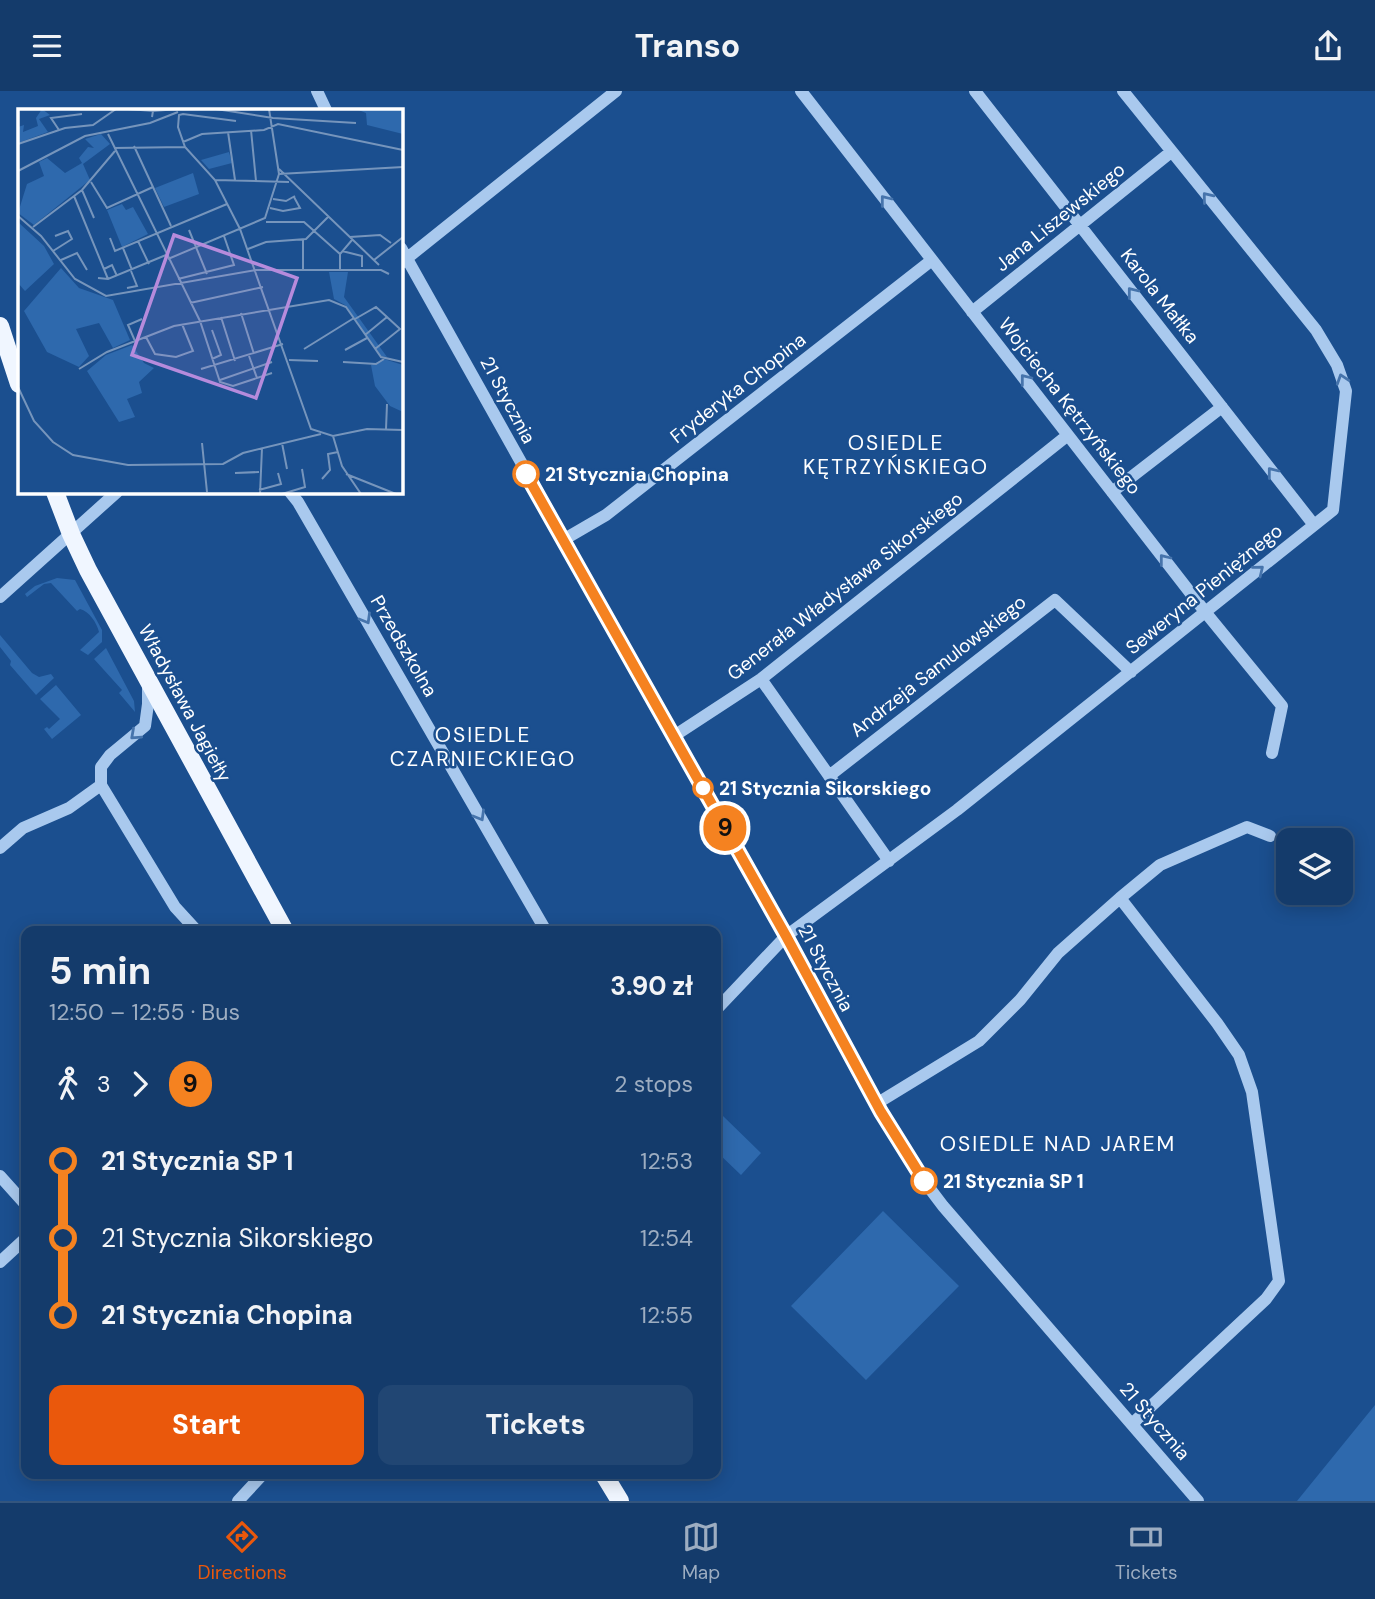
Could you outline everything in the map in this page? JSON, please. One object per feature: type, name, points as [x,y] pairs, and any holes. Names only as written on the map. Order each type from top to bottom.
[{"type":"main road","points":[[0,326],[18,381]]},
{"type":"main road","name":"Władysława Jagiełły","points":[[55,493],[71,534],[282,926]]},
{"type":"main road","points":[[607,1479],[620,1501]]},
{"type":"street","points":[[317,91],[326,109]]},
{"type":"street","points":[[403,257],[616,91]]},
{"type":"street","name":"Wojciecha Kętrzyńskiego","points":[[801,91],[1206,613],[1282,706],[1272,753]]},
{"type":"street","name":"Karola Małłka","points":[[975,91],[1314,525]]},
{"type":"street","name":"Seweryna Pieniężnego","points":[[721,1005],[786,936],[957,810],[1333,510],[1346,391],[1338,365],[1316,330],[1123,91]]},
{"type":"street","name":"Jana Liszewskiego","points":[[972,312],[1171,152]]},
{"type":"street","name":"21 Stycznia","points":[[403,257],[909,1159],[943,1206],[1198,1501]]},
{"type":"street","name":"Fryderyka Chopina","points":[[563,540],[606,515],[932,260]]},
{"type":"street","points":[[1112,492],[1222,407]]},
{"type":"street","name":"Generała Władysława Sikorskiego","points":[[674,736],[761,679],[1068,435]]},
{"type":"street","points":[[0,597],[116,493]]},
{"type":"street","name":"Przedszkolna","points":[[291,493],[543,926]]},
{"type":"street","name":"Andrzeja Samulowskiego","points":[[829,776],[1055,600],[1131,672]]},
{"type":"street","points":[[147,676],[148,704],[145,726],[110,755],[101,767],[101,785],[175,907],[192,926]]},
{"type":"street","points":[[761,679],[889,861]]},
{"type":"street","points":[[0,848],[23,828],[69,808],[101,785]]},
{"type":"street","points":[[876,1104],[979,1041],[1020,1000],[1058,953],[1160,865],[1247,827],[1270,836]]},
{"type":"street","points":[[1120,898],[1239,1055],[1252,1092],[1279,1282],[1266,1299],[1132,1424]]},
{"type":"street","points":[[0,1176],[21,1199]]},
{"type":"street","points":[[0,1262],[21,1243]]},
{"type":"street","points":[[238,1501],[259,1479]]},
{"type":"shaded area","points":[[57,578],[75,580],[102,630],[102,642],[88,655],[80,650],[99,632],[89,615],[80,609],[77,611],[51,583],[44,584],[27,597],[25,594],[35,586]]},
{"type":"shaded area","points":[[0,635],[32,673],[39,677],[51,674],[54,678],[36,695],[10,665],[11,661],[0,647]]},
{"type":"shaded area","points":[[106,648],[134,701],[135,712],[119,693],[122,690],[94,659]]},
{"type":"shaded area","points":[[56,685],[81,715],[52,739],[44,729],[49,729],[60,719],[40,699]]},
{"type":"shaded area","points":[[723,1116],[761,1153],[741,1175],[721,1156]]},
{"type":"shaded area","points":[[883,1211],[959,1286],[866,1380],[791,1306]]},
{"type":"shaded area","points":[[1375,1405],[1375,1501],[1297,1501]]},
{"type":"bus line","name":"9","points":[[526,474],[786,936],[881,1112],[924,1181]]},
{"type":"place","name":"21 Stycznia Chopina","points":[[526,474]]},
{"type":"place","name":"21 Stycznia Sikorskiego","points":[[703,788]]},
{"type":"place","name":"21 Stycznia SP 1","points":[[924,1181]]},
{"type":"district","name":"OSIEDLE KĘTRZYŃSKIEGO","points":[[896,455]]},
{"type":"district","name":"OSIEDLE CZARNIECKIEGO","points":[[483,747]]},
{"type":"district","name":"OSIEDLE NAD JAREM","points":[[1058,1144]]}]
